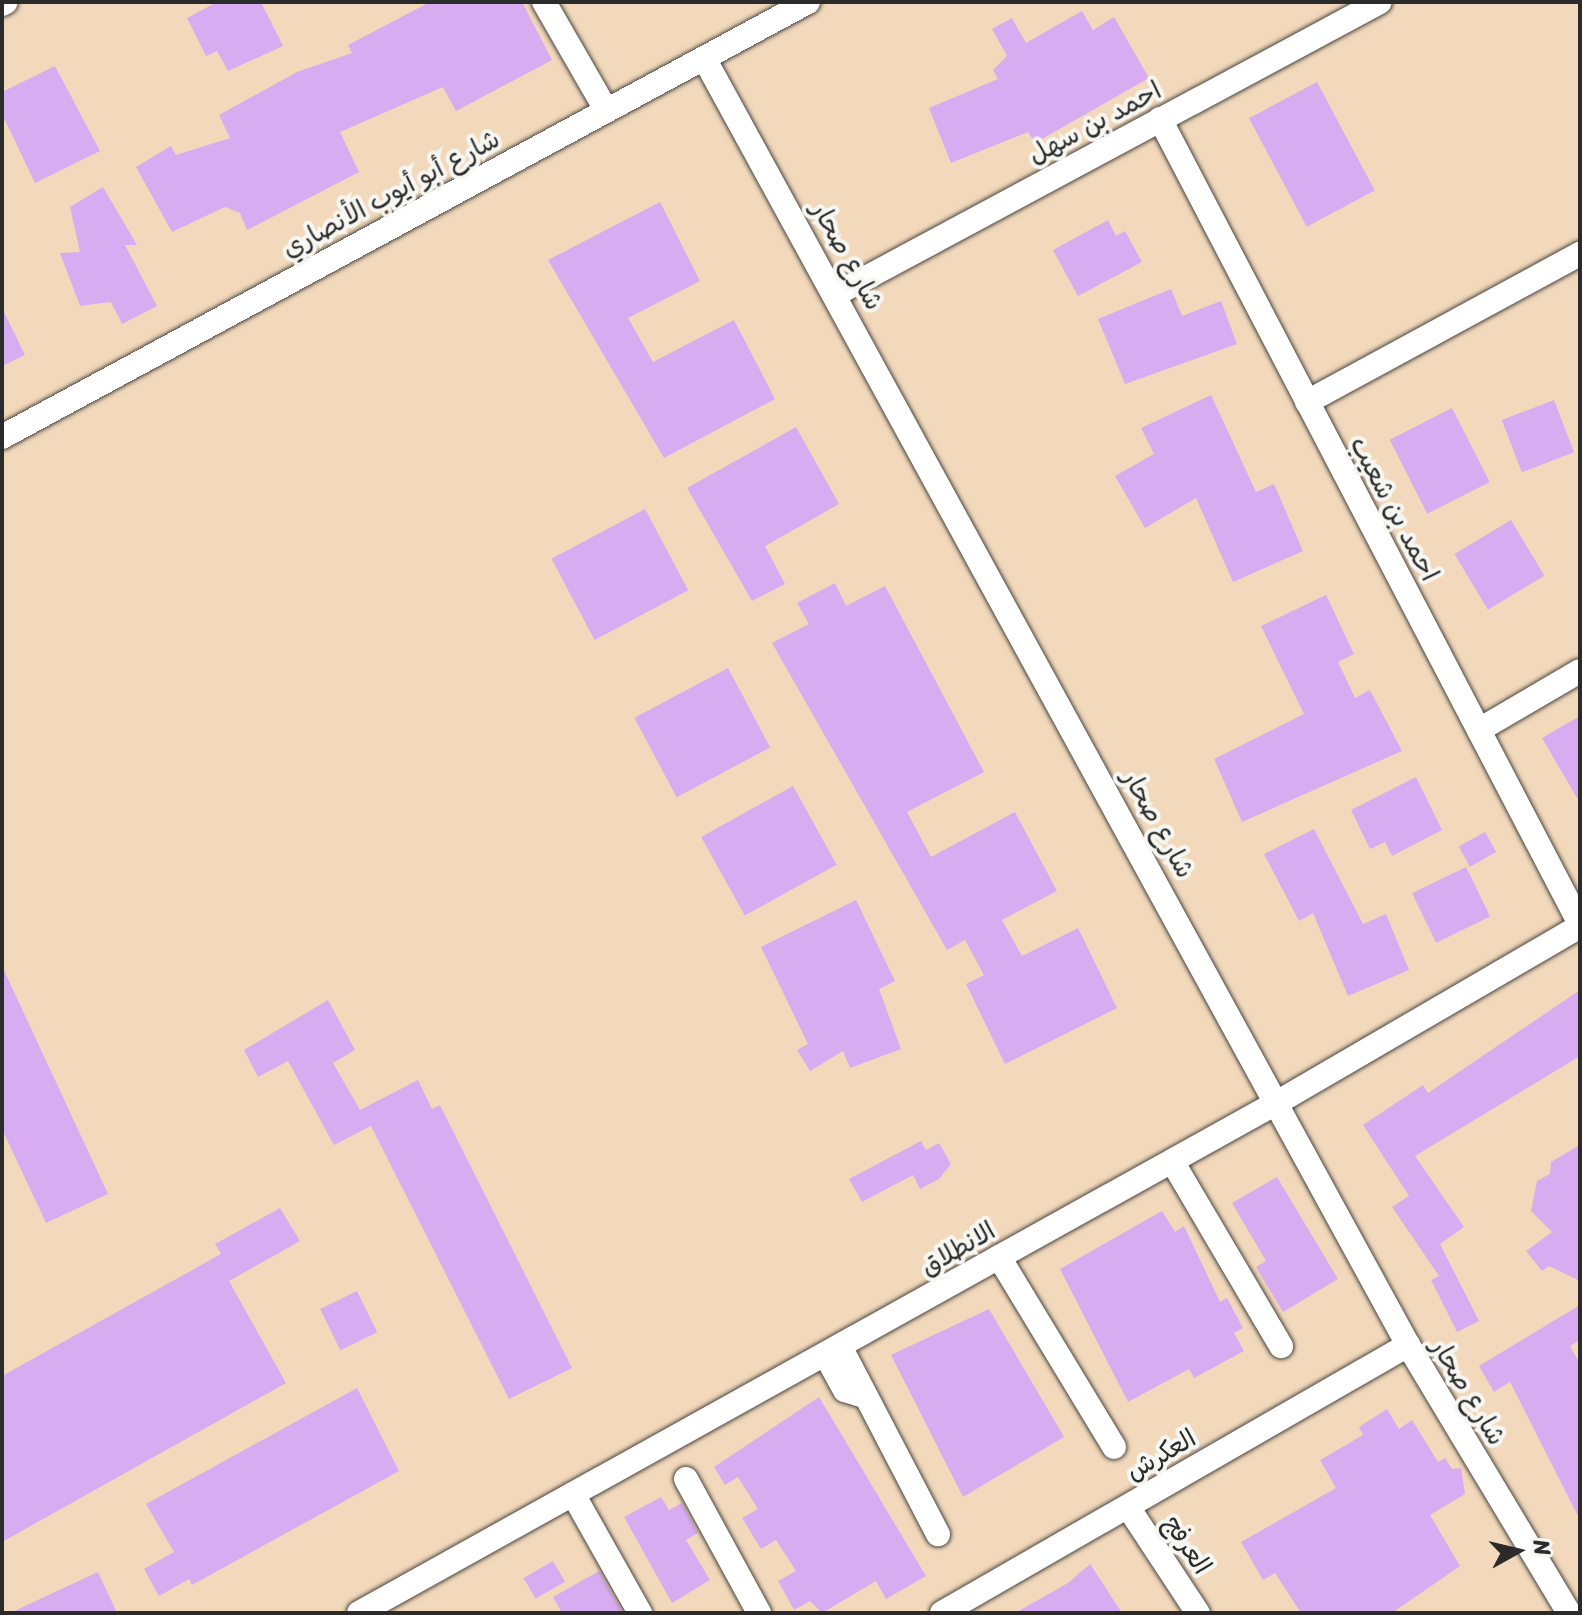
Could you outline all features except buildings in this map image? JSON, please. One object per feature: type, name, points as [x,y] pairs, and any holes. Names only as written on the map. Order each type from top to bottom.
[{"type":"street","points":[[544,2],[606,110]]},
{"type":"street","name":"شارع أبو أيوب الأنصاري","points":[[2,437],[808,2]]},
{"type":"street","name":"احمد بن سهل","points":[[836,294],[1380,2]]},
{"type":"street","name":"شارع صحار","points":[[704,58],[1278,1102],[1408,1345],[1569,1613]]},
{"type":"street","name":"احمد بن شعيب","points":[[1160,119],[1580,925]]},
{"type":"street","points":[[1307,402],[1580,254]]},
{"type":"street","points":[[1479,730],[1580,671]]},
{"type":"street","name":"الانطلاق","points":[[359,1613],[834,1352],[1278,1102],[1580,925]]},
{"type":"street","points":[[1172,1161],[1281,1346]]},
{"type":"street","points":[[999,1257],[1114,1447]]},
{"type":"street","name":"العكرش","points":[[942,1613],[1408,1345]]},
{"type":"street","points":[[834,1352],[845,1390],[860,1395],[938,1534]]},
{"type":"street","points":[[686,1479],[759,1613]]},
{"type":"street","points":[[573,1494],[640,1613]]},
{"type":"street","name":"العرفج","points":[[1128,1507],[1198,1613]]}]
